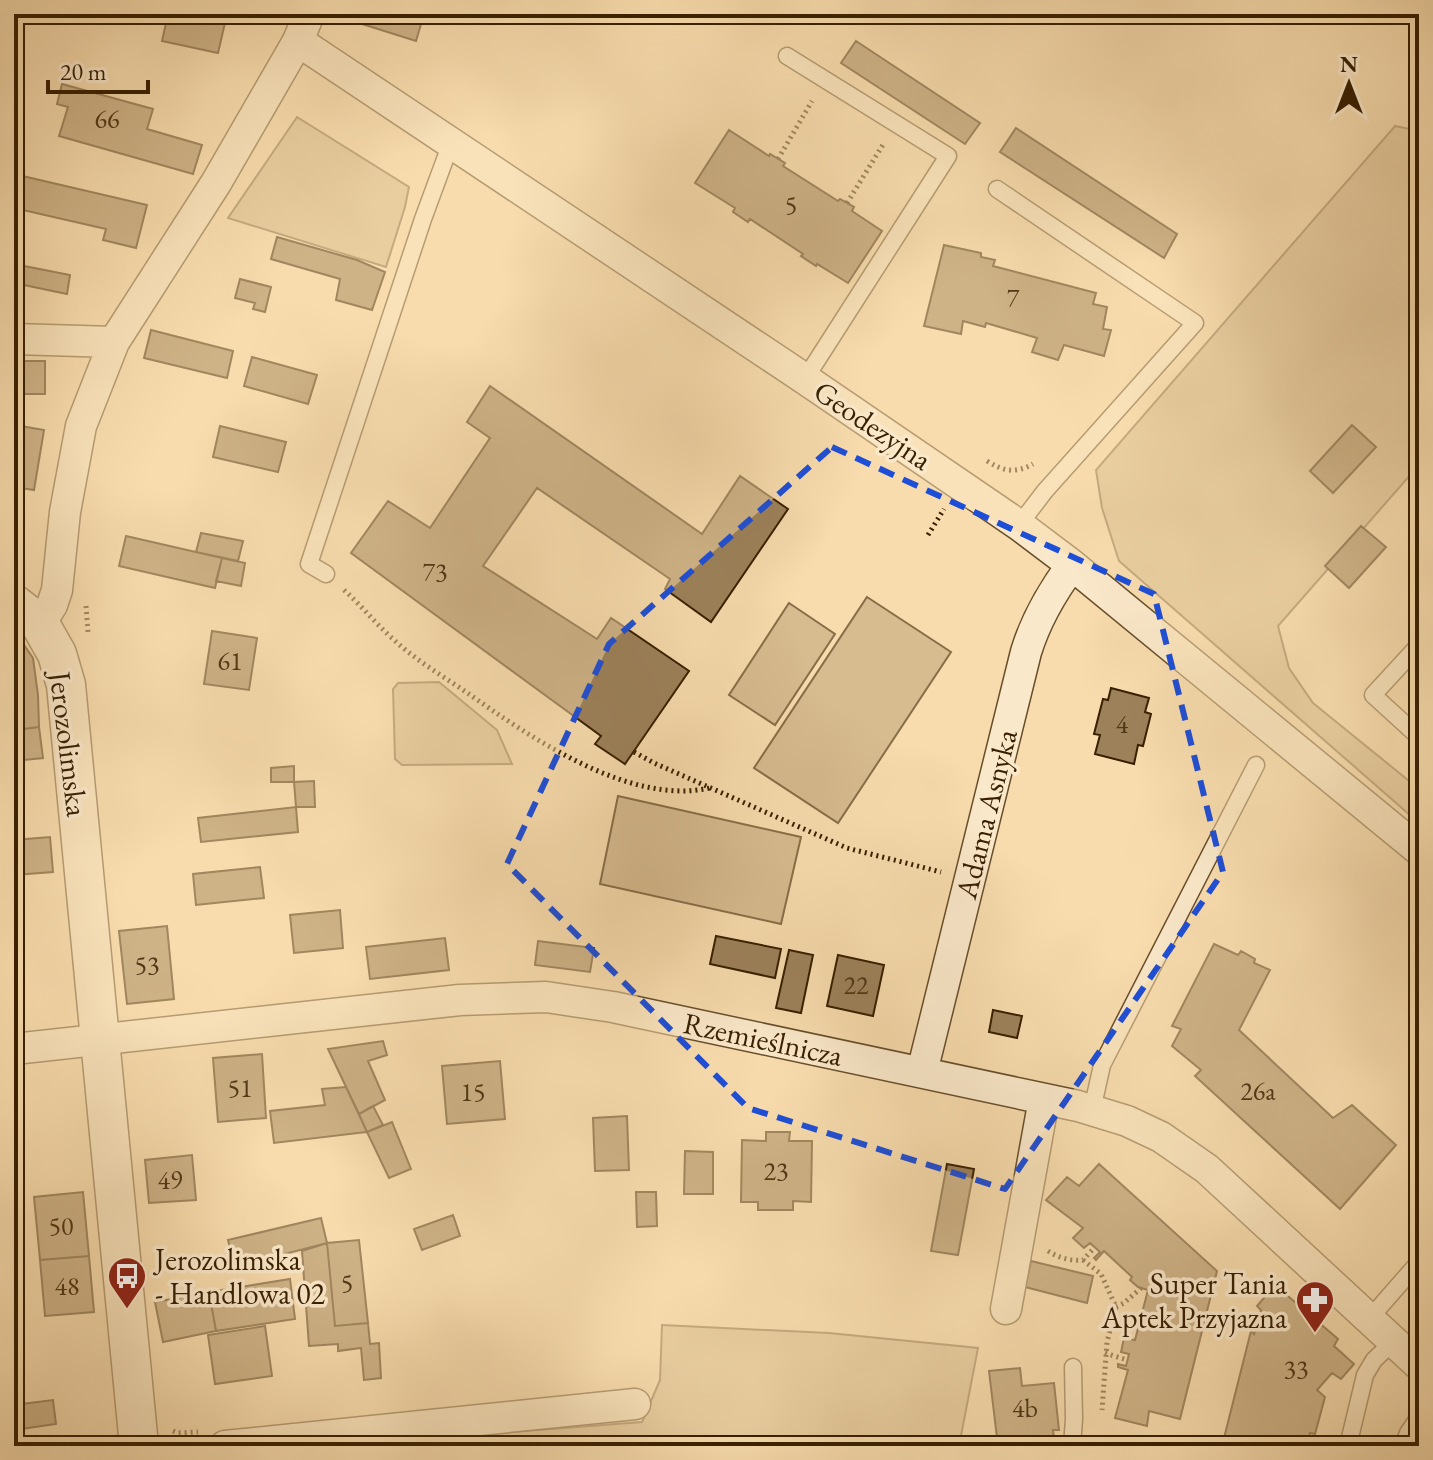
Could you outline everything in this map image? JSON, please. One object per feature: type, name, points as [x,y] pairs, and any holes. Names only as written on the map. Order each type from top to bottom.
[{"type":"street","name":"Geodezyjna","points":[[304,27],[451,143],[1019,525],[1419,850]]},
{"type":"street","name":"Jerozolimska","points":[[153,1437],[100,1039],[66,685],[57,654],[27,614],[52,605],[57,590],[65,512],[81,426],[114,342],[216,183],[304,27]]},
{"type":"street","points":[[14,339],[114,342]]},
{"type":"street","name":"Adama Asnyka","points":[[922,1072],[1026,652],[1043,608],[1072,565]]},
{"type":"street","name":"Rzemieślnicza","points":[[14,1049],[460,1000],[546,997],[613,1007],[1044,1099],[1127,1121],[1161,1137],[1207,1169],[1419,1365]]},
{"type":"street","points":[[1006,1309],[1044,1099]]},
{"type":"street","points":[[218,1438],[635,1404]]},
{"type":"lane","points":[[787,56],[948,156],[805,379]]},
{"type":"lane","points":[[326,574],[309,564],[451,143]]},
{"type":"lane","points":[[997,189],[1195,323],[1045,491],[1019,525]]},
{"type":"lane","points":[[1419,645],[1373,695],[1419,737]]},
{"type":"lane","points":[[1092,1110],[1102,1065],[1256,765]]},
{"type":"lane","points":[[1370,1318],[1419,1262]]},
{"type":"lane","points":[[1348,1446],[1365,1375],[1374,1360],[1394,1341]]},
{"type":"lane","points":[[1072,1446],[1073,1367]]},
{"type":"lane","points":[[1410,1442],[1419,1417]]},
{"type":"path","points":[[778,159],[825,80]]},
{"type":"path","points":[[847,203],[896,124]]},
{"type":"path","points":[[928,535],[978,455],[999,469],[1008,471],[1024,469],[1037,461]]},
{"type":"path","points":[[326,574],[404,649],[550,748],[636,784],[667,791],[693,792],[710,788]]},
{"type":"path","points":[[86,605],[88,635]]},
{"type":"path","points":[[634,752],[847,848],[947,873]]},
{"type":"path","points":[[1022,1225],[1040,1246],[1070,1260],[1083,1260],[1101,1274],[1116,1307],[1105,1353],[1101,1413]]},
{"type":"path","points":[[1083,1260],[1095,1247]]},
{"type":"path","points":[[1116,1307],[1141,1288]]},
{"type":"path","points":[[1105,1353],[1127,1360]]},
{"type":"path","points":[[153,1437],[178,1433],[218,1438]]},
{"type":"highlighted area","points":[[832,447],[1154,594],[1223,872],[1005,1189],[748,1108],[507,864],[609,644]]},
{"type":"shaded area","points":[[297,117],[409,187],[386,267],[228,218]]},
{"type":"shaded area","points":[[1395,126],[1419,131],[1419,465],[1278,626],[1289,668],[1313,703],[1419,789],[1419,823],[1119,561],[1102,508],[1096,470]]},
{"type":"shaded area","points":[[867,597],[951,652],[838,823],[754,768]]},
{"type":"shaded area","points":[[789,603],[835,634],[775,725],[729,695]]},
{"type":"shaded area","points":[[439,682],[497,730],[512,764],[402,765],[395,759],[393,689],[398,683]]},
{"type":"shaded area","points":[[618,796],[801,837],[781,924],[600,884]]},
{"type":"shaded area","points":[[662,1325],[829,1333],[978,1348],[959,1446],[472,1446],[470,1435],[642,1422],[660,1380]]},
{"type":"building","points":[[168,14],[227,14],[218,53],[162,41]]},
{"type":"building","points":[[362,14],[424,14],[416,41],[359,23]]},
{"type":"building","points":[[856,41],[980,123],[965,144],[841,63]]},
{"type":"building","points":[[62,84],[153,109],[147,129],[202,145],[193,174],[59,136],[68,107],[57,104]]},
{"type":"building","points":[[1016,128],[1177,234],[1164,258],[1000,152]]},
{"type":"building","points":[[729,130],[785,163],[783,166],[838,201],[840,199],[854,207],[852,211],[882,231],[848,283],[816,266],[750,219],[748,222],[733,212],[735,208],[695,183]]},
{"type":"building","points":[[14,174],[147,205],[136,248],[103,240],[106,229],[14,208]]},
{"type":"building","points":[[277,237],[357,260],[385,272],[372,310],[336,300],[340,279],[271,259]]},
{"type":"building","points":[[944,245],[981,253],[981,257],[995,260],[993,266],[1096,293],[1093,304],[1107,307],[1103,329],[1111,330],[1104,356],[1064,345],[1058,360],[1032,352],[1037,338],[986,323],[985,327],[963,321],[961,334],[924,326]]},
{"type":"building","points":[[14,264],[70,275],[67,294],[14,283]]},
{"type":"building","points":[[240,279],[271,287],[265,312],[253,309],[255,303],[235,298]]},
{"type":"building","points":[[151,330],[233,351],[227,378],[144,358]]},
{"type":"building","points":[[252,357],[317,375],[308,404],[244,386]]},
{"type":"building","points":[[14,361],[45,361],[45,394],[14,394]]},
{"type":"building","points":[[490,386],[702,534],[740,476],[788,509],[711,622],[665,589],[670,579],[537,488],[483,566],[597,639],[611,618],[689,671],[625,764],[595,744],[601,736],[351,553],[388,501],[430,528],[490,438],[467,422]]},
{"type":"building","points":[[1352,425],[1376,447],[1333,493],[1310,471]]},
{"type":"building","points":[[21,426],[44,430],[34,490],[14,487]]},
{"type":"building","points":[[220,426],[286,442],[278,472],[213,457]]},
{"type":"building","points":[[1361,526],[1386,547],[1349,588],[1325,566]]},
{"type":"building","points":[[201,533],[243,541],[238,561],[196,552]]},
{"type":"building","points":[[126,536],[222,558],[215,588],[119,566]]},
{"type":"building","points":[[222,558],[245,563],[241,586],[216,581]]},
{"type":"building","points":[[212,631],[257,638],[249,690],[204,684]]},
{"type":"building","points":[[14,636],[33,658],[39,727],[14,730]]},
{"type":"building","points":[[1111,688],[1149,698],[1145,712],[1151,714],[1143,746],[1138,745],[1134,764],[1095,754],[1100,735],[1094,734],[1103,699],[1108,700]]},
{"type":"building","points":[[39,727],[43,758],[14,761],[14,730]]},
{"type":"building","points":[[294,766],[294,782],[271,782],[271,768]]},
{"type":"building","points":[[314,781],[315,807],[296,807],[294,782]]},
{"type":"building","points":[[296,807],[298,832],[201,842],[198,818]]},
{"type":"building","points":[[50,837],[53,872],[14,875],[14,840]]},
{"type":"building","points":[[260,867],[264,898],[196,905],[193,874]]},
{"type":"building","points":[[340,910],[343,948],[294,953],[290,915]]},
{"type":"building","points":[[167,926],[174,999],[127,1004],[119,931]]},
{"type":"building","points":[[716,936],[781,949],[775,978],[710,964]]},
{"type":"building","points":[[445,938],[449,970],[370,979],[366,947]]},
{"type":"building","points":[[538,941],[594,948],[590,972],[535,965]]},
{"type":"building","points":[[1214,944],[1238,955],[1241,951],[1255,959],[1254,963],[1270,970],[1239,1030],[1333,1118],[1352,1105],[1396,1145],[1340,1209],[1195,1076],[1201,1070],[1172,1046],[1181,1029],[1172,1026]]},
{"type":"building","points":[[789,950],[813,955],[801,1013],[776,1008]]},
{"type":"building","points":[[838,955],[884,965],[873,1016],[827,1006]]},
{"type":"building","points":[[993,1010],[1022,1016],[1017,1038],[989,1032]]},
{"type":"building","points":[[383,1041],[387,1055],[368,1061],[385,1100],[359,1114],[328,1049]]},
{"type":"building","points":[[262,1054],[266,1118],[218,1122],[213,1058]]},
{"type":"building","points":[[500,1061],[505,1119],[447,1124],[442,1066]]},
{"type":"building","points":[[346,1087],[367,1132],[274,1143],[270,1111],[325,1105],[322,1089]]},
{"type":"building","points":[[373,1106],[383,1125],[367,1132],[359,1114]]},
{"type":"building","points":[[627,1116],[629,1170],[595,1171],[593,1118]]},
{"type":"building","points":[[392,1122],[411,1169],[389,1178],[367,1132]]},
{"type":"building","points":[[766,1132],[790,1132],[789,1141],[812,1141],[811,1202],[793,1201],[793,1210],[758,1210],[758,1202],[741,1202],[742,1140],[766,1141]]},
{"type":"building","points":[[685,1151],[713,1152],[713,1194],[684,1194]]},
{"type":"building","points":[[192,1155],[196,1200],[149,1203],[145,1160]]},
{"type":"building","points":[[947,1164],[974,1169],[958,1255],[931,1251]]},
{"type":"building","points":[[1099,1164],[1217,1271],[1180,1419],[1149,1411],[1147,1426],[1115,1418],[1128,1370],[1118,1367],[1118,1364],[1126,1366],[1129,1354],[1121,1352],[1124,1338],[1135,1340],[1148,1290],[1130,1280],[1132,1277],[1104,1251],[1096,1260],[1094,1258],[1100,1252],[1090,1243],[1084,1248],[1073,1238],[1083,1228],[1046,1200],[1067,1177],[1079,1186]]},
{"type":"building","points":[[83,1192],[89,1256],[40,1260],[34,1197]]},
{"type":"building","points":[[636,1192],[656,1192],[657,1226],[637,1227]]},
{"type":"building","points":[[453,1215],[460,1236],[422,1250],[414,1229]]},
{"type":"building","points":[[321,1218],[327,1243],[235,1267],[228,1240]]},
{"type":"building","points":[[359,1240],[368,1323],[335,1326],[327,1243]]},
{"type":"building","points":[[327,1243],[335,1326],[368,1323],[370,1344],[379,1343],[381,1378],[364,1380],[361,1348],[338,1351],[338,1344],[309,1346],[302,1251]]},
{"type":"building","points":[[89,1256],[94,1312],[45,1316],[40,1260]]},
{"type":"building","points":[[1031,1261],[1093,1276],[1087,1303],[1025,1287]]},
{"type":"building","points":[[290,1279],[295,1319],[216,1331],[209,1292]]},
{"type":"building","points":[[1275,1285],[1338,1339],[1334,1346],[1354,1364],[1341,1379],[1332,1373],[1317,1390],[1325,1397],[1315,1434],[1310,1433],[1307,1446],[1222,1446],[1251,1331],[1254,1334],[1261,1310],[1257,1306]]},
{"type":"building","points":[[209,1292],[216,1331],[163,1342],[155,1302]]},
{"type":"building","points":[[265,1326],[272,1376],[215,1384],[208,1335]]},
{"type":"building","points":[[1020,1368],[1022,1386],[1054,1383],[1059,1430],[1053,1430],[1055,1446],[998,1446],[989,1371]]},
{"type":"building","points":[[53,1400],[56,1424],[14,1430],[14,1405]]},
{"type":"place","name":"Jerozolimska - Handlowa 02","points":[[127,1310]]},
{"type":"place","name":"Super Tania Aptek Przyjazna","points":[[1315,1334]]}]
